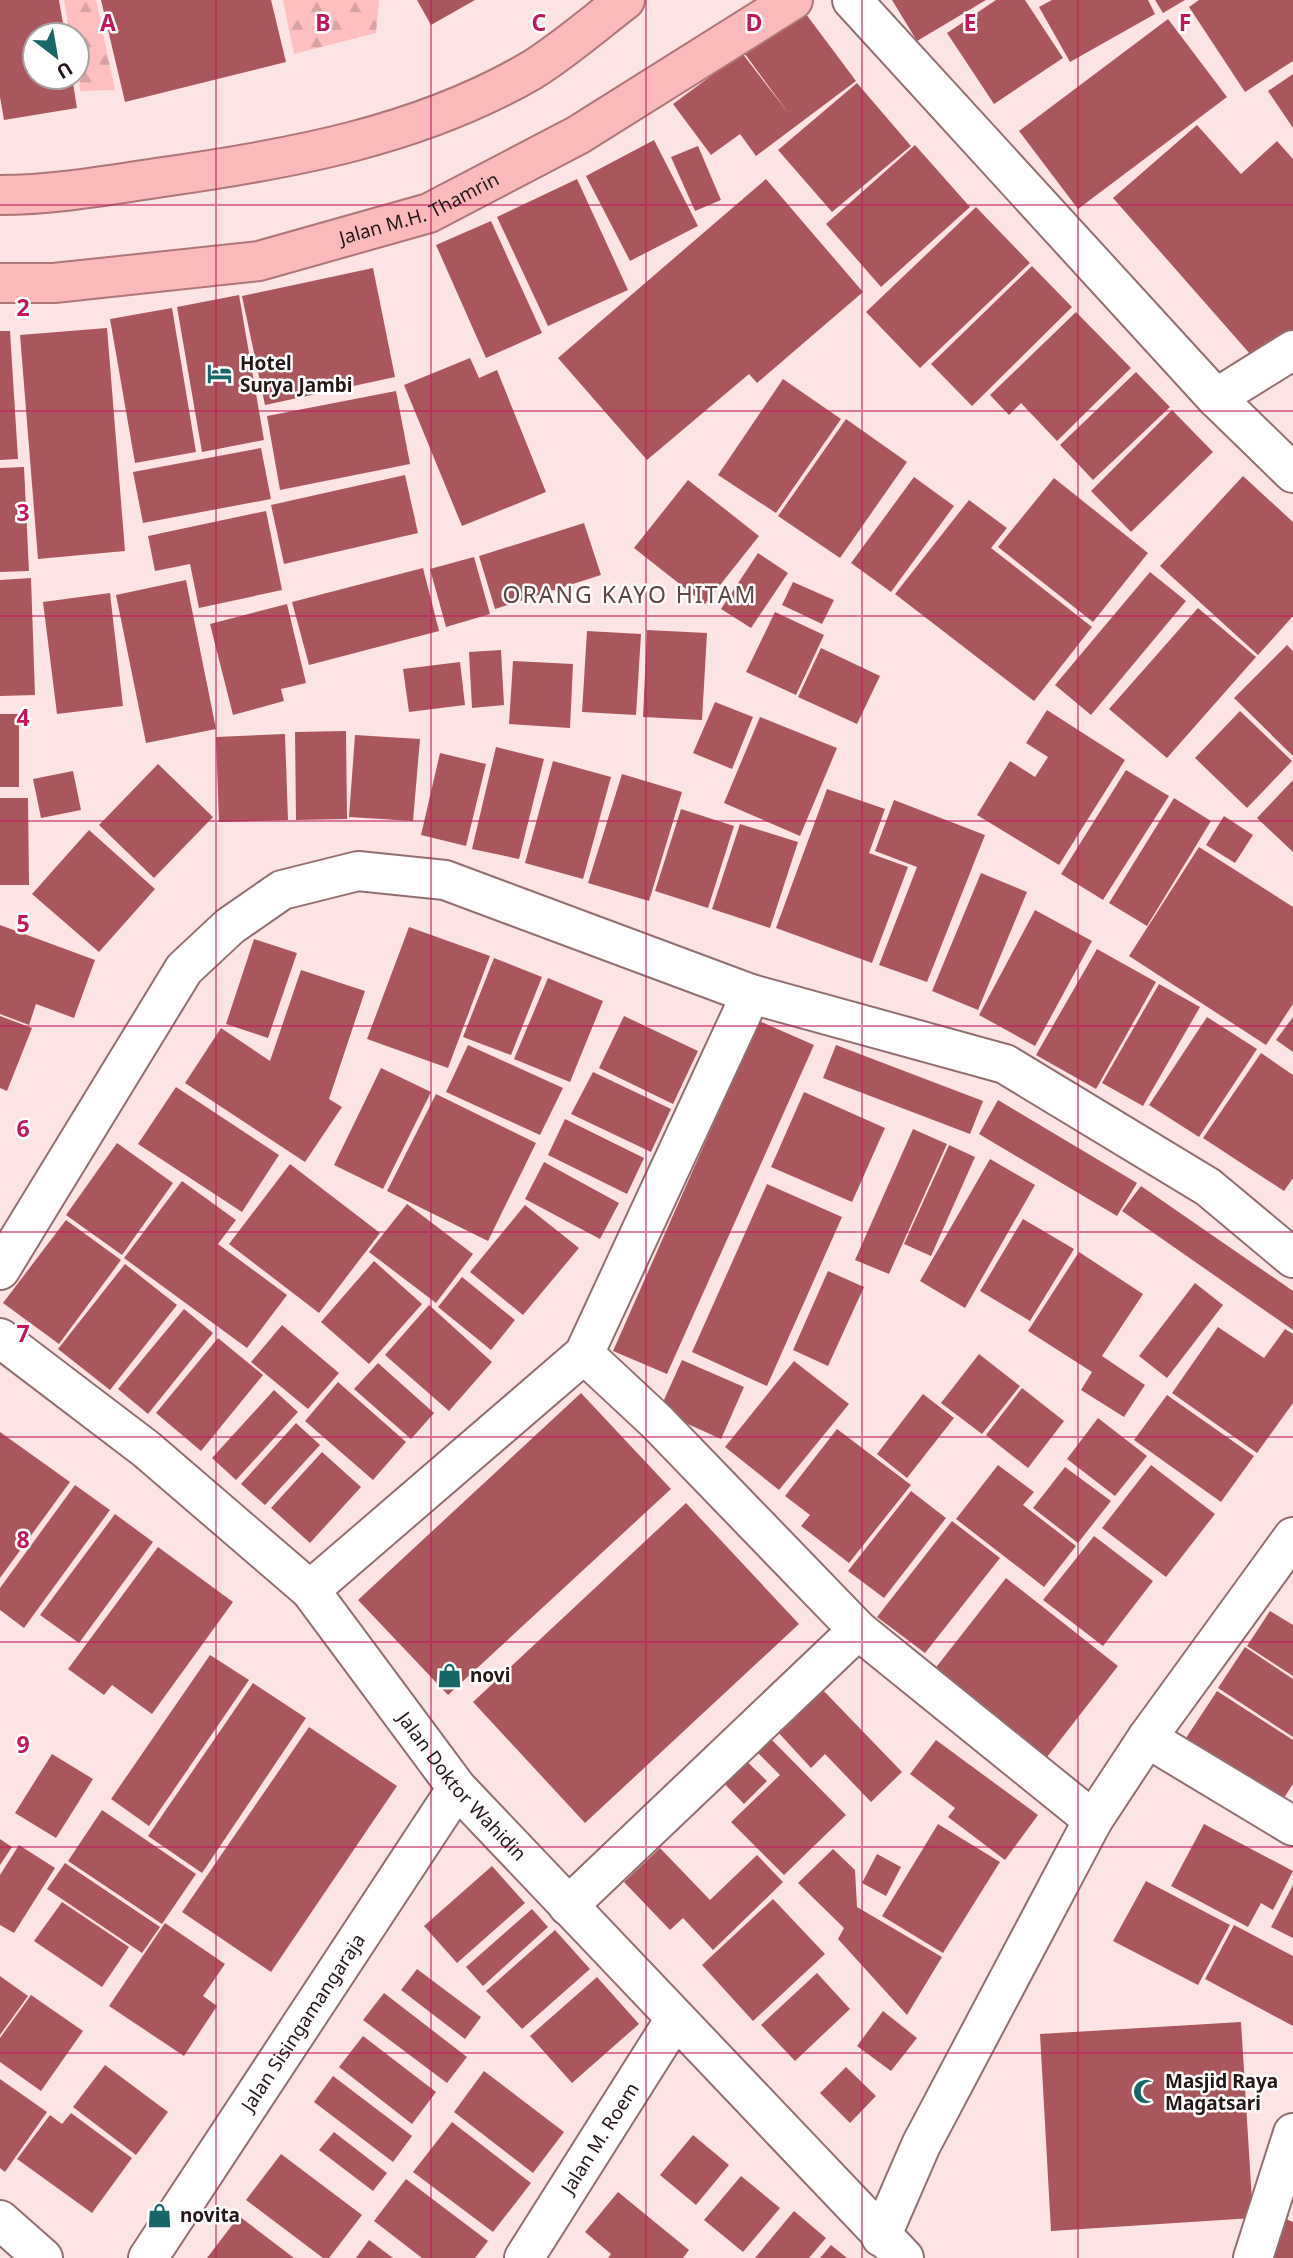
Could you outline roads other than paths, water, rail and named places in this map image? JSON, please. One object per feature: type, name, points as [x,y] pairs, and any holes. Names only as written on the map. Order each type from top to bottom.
[{"type":"highway","points":[[0,195],[44,195],[248,165],[389,133],[466,102],[533,69],[625,0]]},
{"type":"highway","name":"Jalan M.H. Thamrin","points":[[0,283],[54,283],[259,261],[429,213],[578,135],[793,0]]},
{"type":"street","points":[[852,0],[1216,398],[1293,473]]},
{"type":"street","points":[[1216,398],[1293,350]]},
{"type":"street","points":[[0,1270],[184,969],[230,926],[282,890],[358,871],[444,880],[751,994],[1005,1064],[1208,1187],[1293,1258]]},
{"type":"street","points":[[310,1590],[584,1354],[751,994]]},
{"type":"street","name":"Jalan Doktor Wahidin","points":[[0,1338],[146,1449],[310,1590],[457,1788],[892,2248]]},
{"type":"street","points":[[584,1354],[657,1422],[858,1630],[1093,1820]]},
{"type":"street","points":[[892,2248],[921,2145],[1093,1820],[1147,1738],[1293,1537]]},
{"type":"street","points":[[568,1906],[858,1630]]},
{"type":"street","points":[[1147,1738],[1293,1826]]},
{"type":"street","name":"Jalan Sisingamangaraja","points":[[148,2258],[457,1788]]},
{"type":"street","name":"Jalan M. Roem","points":[[524,2258],[675,2019]]},
{"type":"street","points":[[1253,2258],[1293,2133]]},
{"type":"street","points":[[0,2220],[43,2258]]},
{"type":"place","name":"Hotel Surya Jambi","points":[[220,374]]},
{"type":"place","name":"novi","points":[[450,1675]]},
{"type":"place","name":"Masjid Raya Magatsari","points":[[1145,2092]]},
{"type":"place","name":"novita","points":[[160,2215]]},
{"type":"district","name":"ORANG KAYO HITAM","points":[[630,594]]}]
